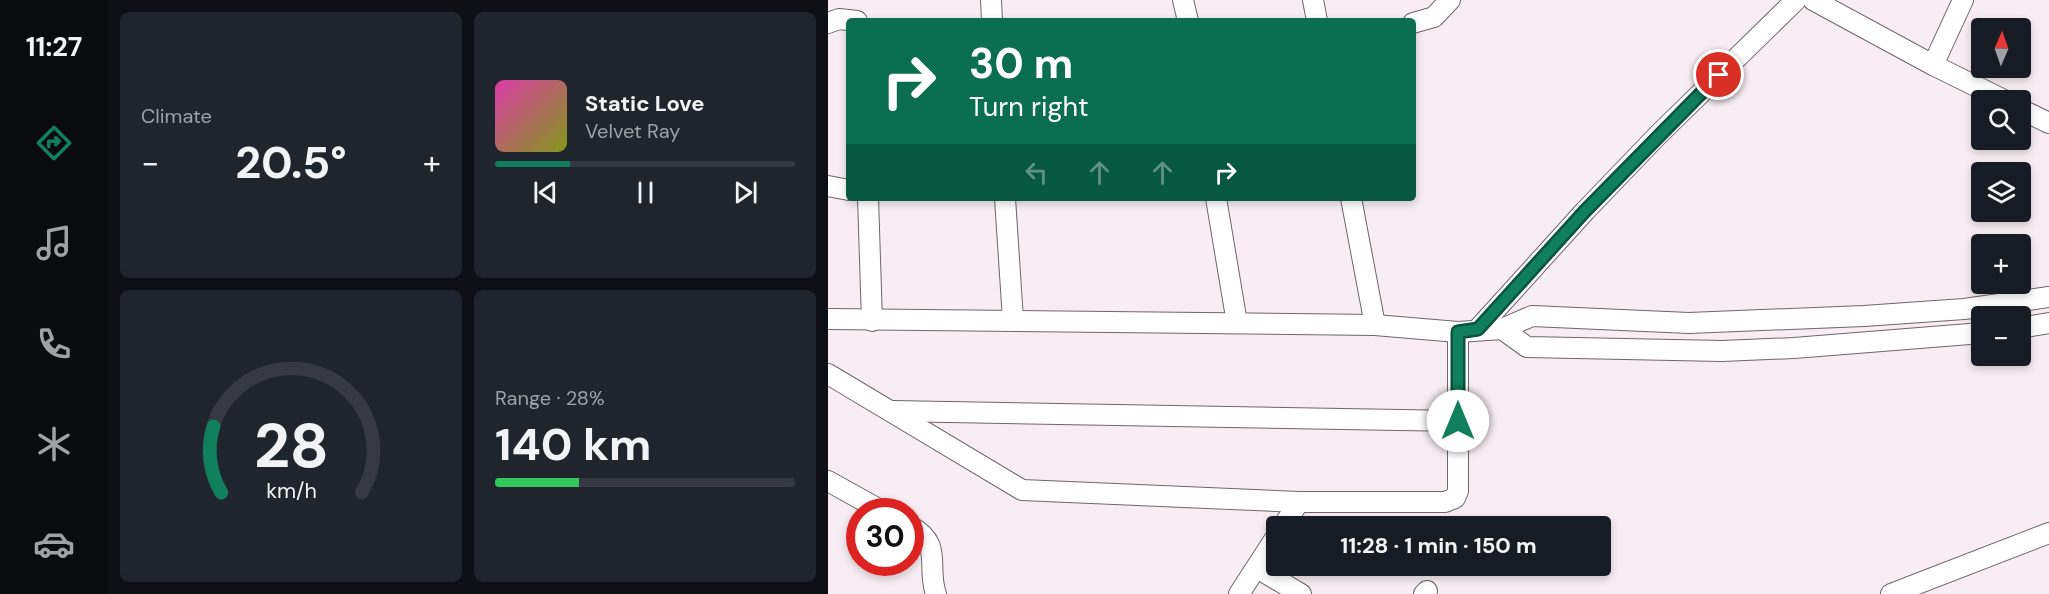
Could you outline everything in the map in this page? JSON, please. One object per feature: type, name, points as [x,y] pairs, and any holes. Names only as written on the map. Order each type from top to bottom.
[{"type":"street","points":[[991,0],[992,18]]},
{"type":"street","points":[[1183,0],[1187,18]]},
{"type":"street","points":[[1313,0],[1316,18]]},
{"type":"street","points":[[1416,21],[1434,17],[1449,0]]},
{"type":"street","points":[[1478,329],[1585,211],[1658,135],[1796,0]]},
{"type":"street","points":[[1813,0],[1984,90]]},
{"type":"street","points":[[1933,65],[1963,0]]},
{"type":"street","points":[[828,23],[839,19],[846,20]]},
{"type":"street","points":[[2031,114],[2049,123]]},
{"type":"street","points":[[828,186],[846,189]]},
{"type":"street","points":[[868,201],[872,321]]},
{"type":"street","points":[[1005,201],[1013,320]]},
{"type":"street","points":[[1217,201],[1237,323]]},
{"type":"street","points":[[1352,201],[1375,325]]},
{"type":"street","points":[[828,319],[1375,325],[1458,332],[1502,329],[1532,316],[1689,322],[1748,321],[1953,310],[2049,297]]},
{"type":"street","points":[[2031,326],[2049,323]]},
{"type":"street","points":[[1502,329],[1527,346],[1722,351],[1827,346],[1971,334]]},
{"type":"street","points":[[828,374],[1022,490],[1299,502],[1451,501],[1458,491],[1458,332]]},
{"type":"street","points":[[889,411],[1458,421]]},
{"type":"street","points":[[828,481],[859,498]]},
{"type":"street","points":[[1290,516],[1299,502]]},
{"type":"street","points":[[1891,594],[2049,533]]},
{"type":"street","points":[[924,538],[933,554],[933,586],[936,594]]},
{"type":"street","points":[[1239,594],[1266,553]]},
{"type":"street","points":[[1257,568],[1301,594]]},
{"type":"route","points":[[1458,421],[1458,332],[1478,329],[1585,211],[1719,75]]}]
